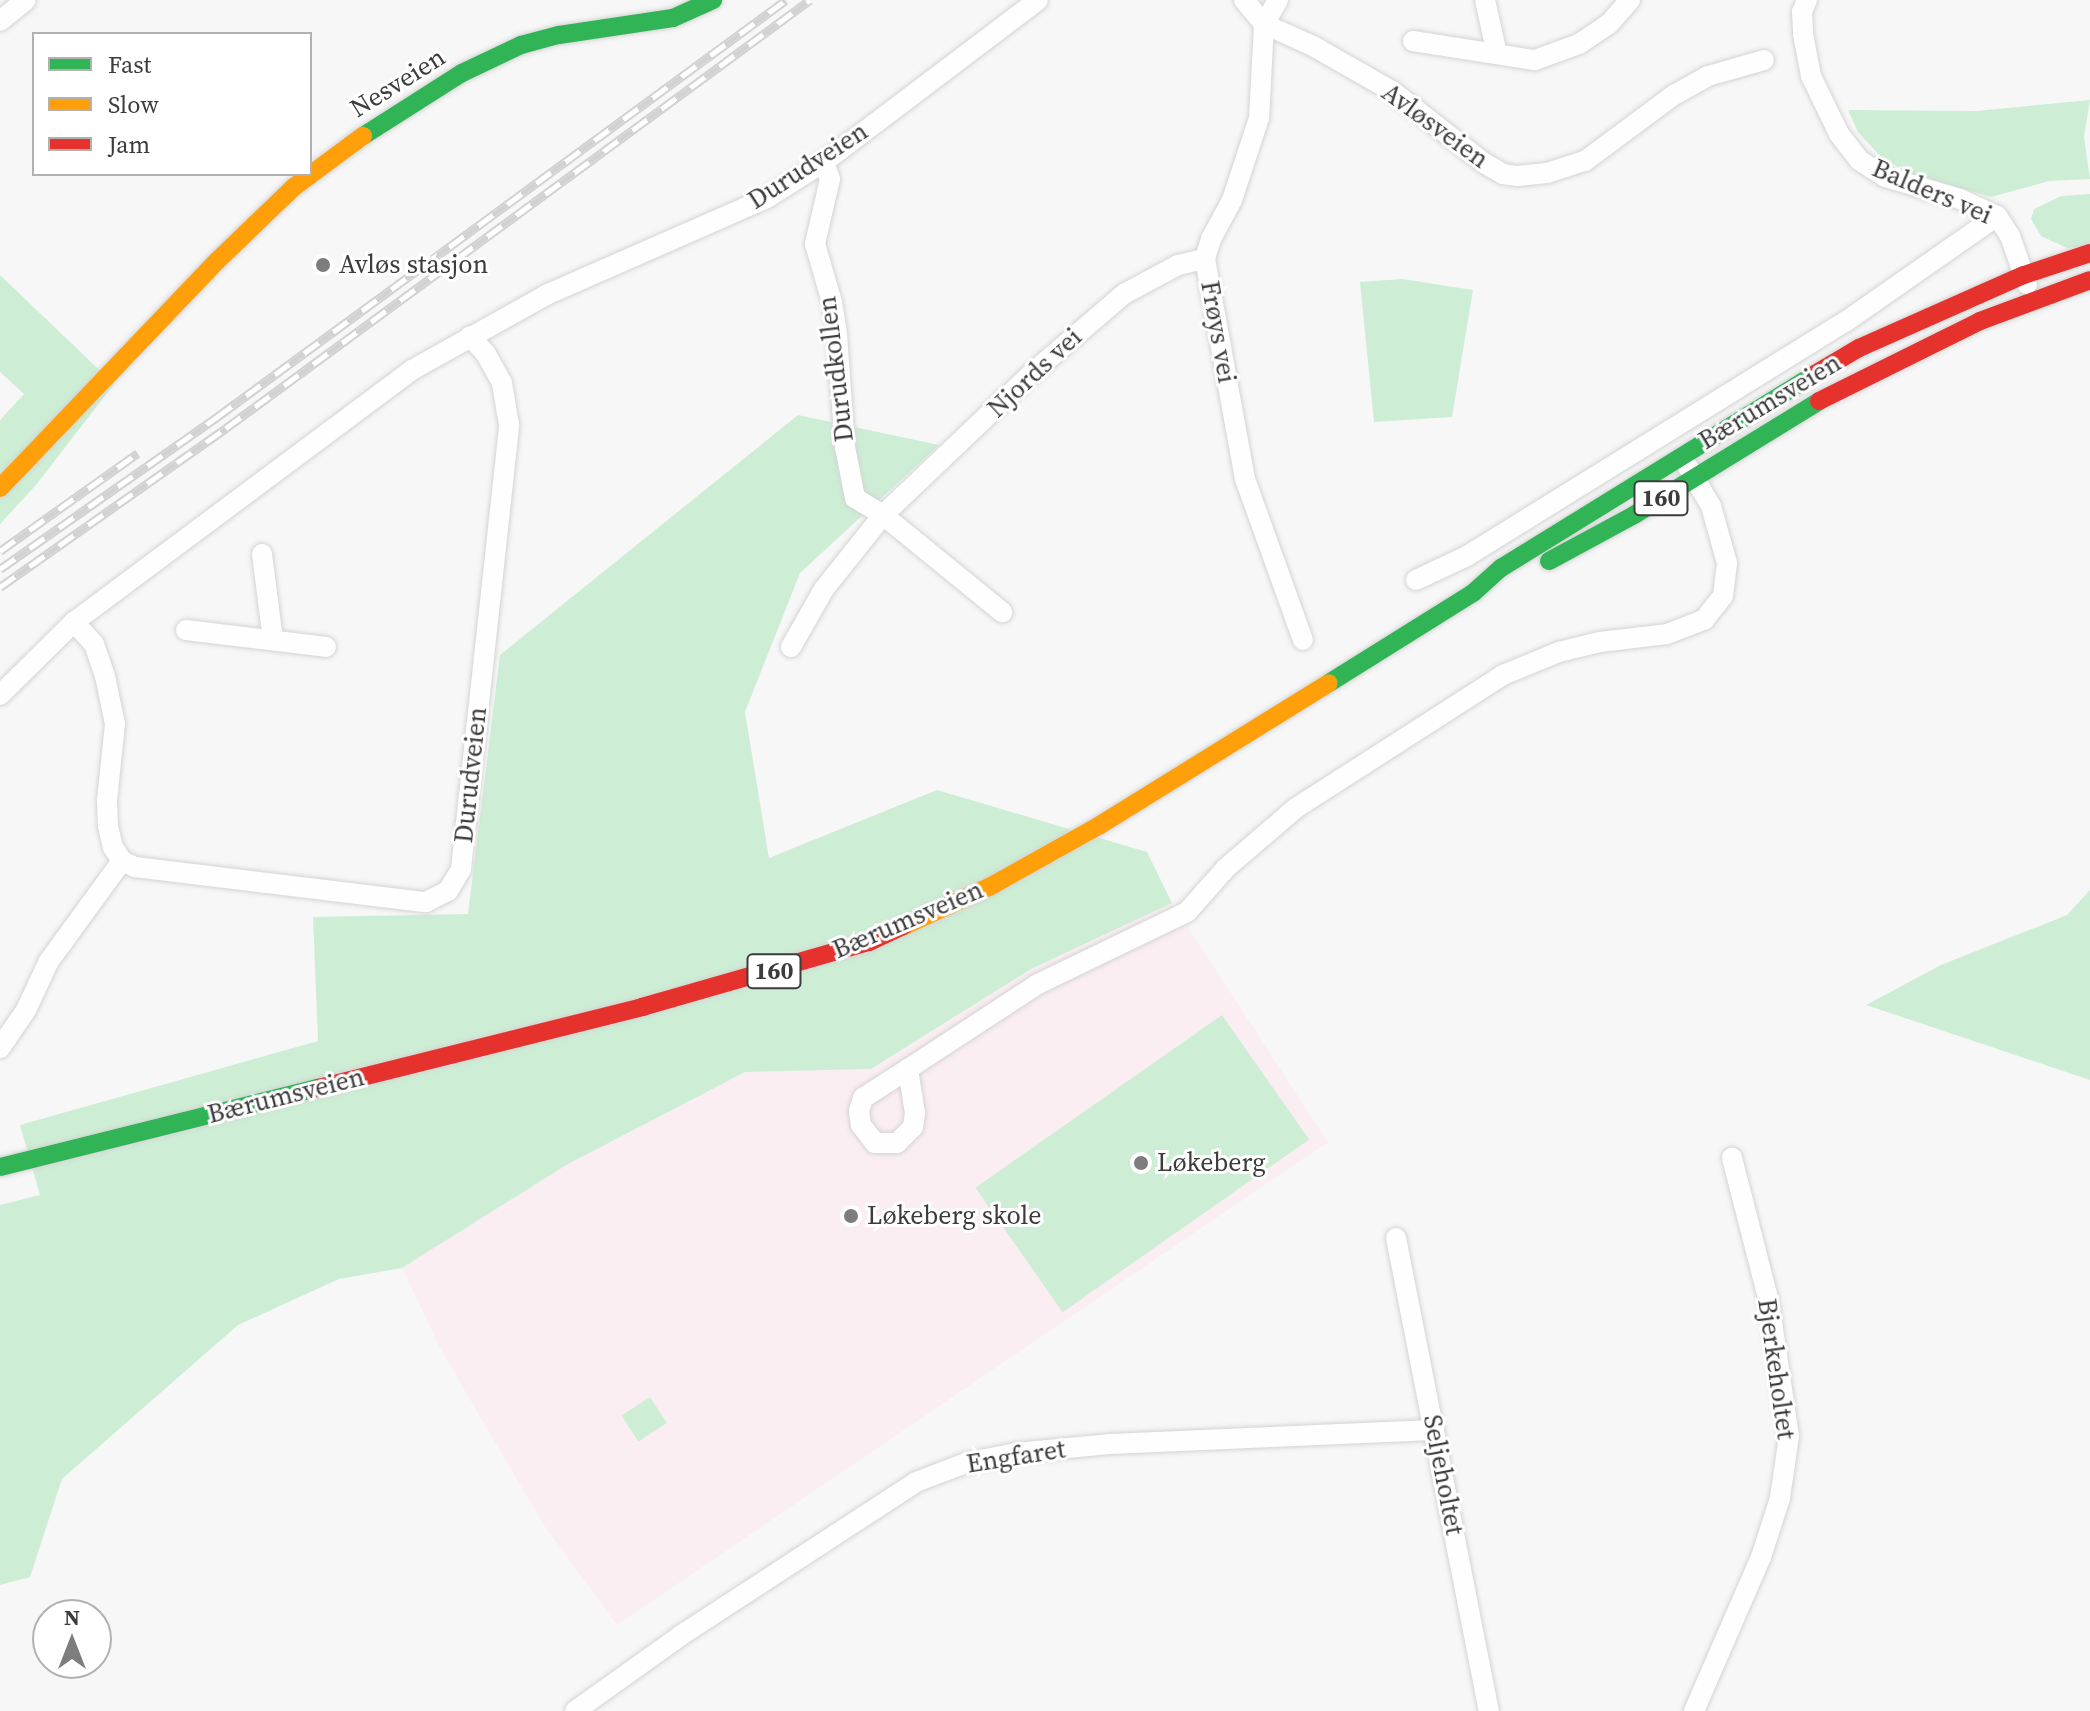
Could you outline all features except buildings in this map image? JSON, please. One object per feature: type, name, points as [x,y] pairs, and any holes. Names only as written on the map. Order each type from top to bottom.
[{"type":"main road","name":"Nesveien","points":[[312,173],[350,144],[462,73],[521,45],[542,38],[673,18],[713,0]]},
{"type":"main road","name":"Nesveien","points":[[0,488],[217,261],[308,176]]},
{"type":"main road","name":"Bærumsveien","points":[[0,1167],[656,1003],[869,942],[991,886],[1043,857],[1473,593],[1501,568],[1734,421],[1859,348],[2024,275],[2090,253]]},
{"type":"main road","name":"Bærumsveien","points":[[1473,593],[1513,580],[1695,478],[1841,388],[1920,348],[2033,299],[2090,280]]},
{"type":"street","points":[[0,21],[26,0]]},
{"type":"street","name":"Durudveien","points":[[0,695],[74,622],[412,370],[546,295],[767,198],[824,162],[1038,0]]},
{"type":"street","name":"Avløsveien","points":[[1244,0],[1264,24],[1313,46],[1392,91],[1484,163],[1503,174],[1518,176],[1547,173],[1585,161],[1708,76],[1764,60]]},
{"type":"street","points":[[1264,24],[1278,0]]},
{"type":"street","points":[[1485,0],[1497,54]]},
{"type":"street","points":[[1413,41],[1535,60],[1560,52],[1609,24],[1630,0]]},
{"type":"street","name":"Balders vei","points":[[1807,0],[1802,12],[1803,34],[1811,76],[1839,134],[1859,160],[1885,177],[1960,199],[1997,216],[2010,236],[2033,299]]},
{"type":"street","name":"Frøys vei","points":[[1264,24],[1259,118],[1232,200],[1211,239],[1205,259],[1245,479],[1303,640]]},
{"type":"street","name":"Durudkollen","points":[[824,162],[830,179],[815,244],[837,334],[845,447],[852,490],[855,498],[883,515]]},
{"type":"street","name":"Bærumsveien","points":[[1416,580],[1467,556],[1832,331],[1997,216]]},
{"type":"street","name":"Njords vei","points":[[791,647],[824,589],[883,515],[1031,374],[1124,294],[1178,265],[1205,259]]},
{"type":"street","name":"Durudveien","points":[[122,861],[135,867],[426,902],[448,891],[461,869],[509,425],[502,383],[486,354],[470,336]]},
{"type":"street","points":[[908,1069],[1038,984],[1187,912],[1226,868],[1296,808],[1503,675],[1559,652],[1600,642],[1667,634],[1704,620],[1723,596],[1727,563],[1711,506],[1681,457]]},
{"type":"street","points":[[883,515],[1002,612]]},
{"type":"street","points":[[262,554],[273,640]]},
{"type":"street","points":[[0,1048],[26,1010],[49,961],[122,861],[113,847],[108,826],[107,800],[115,724],[105,676],[94,644],[74,622]]},
{"type":"street","points":[[186,630],[326,647]]},
{"type":"street","name":"Bjerkeholtet","points":[[1694,1711],[1761,1557],[1780,1498],[1789,1436],[1769,1302],[1732,1158]]},
{"type":"street","name":"Seljeholtet","points":[[1396,1238],[1489,1711]]},
{"type":"street","name":"Engfaret","points":[[575,1711],[680,1636],[916,1482],[966,1463],[1016,1453],[1109,1444],[1434,1430]]},
{"type":"shaded area","name":"Løkeberg skole","points":[[1172,903],[1328,1142],[617,1625],[543,1524],[441,1350],[402,1268],[568,1164],[745,1071],[871,1069],[1031,969]]},
{"type":"green space","points":[[2090,100],[2084,137],[2090,179],[2049,181],[1991,197],[1907,172],[1881,157],[1858,132],[1848,110],[1976,111]]},
{"type":"green space","points":[[2090,194],[2090,246],[2067,248],[2041,236],[2031,219],[2034,209],[2061,196]]},
{"type":"green space","points":[[0,275],[114,384],[36,485],[0,524],[0,420],[24,394],[0,372]]},
{"type":"green space","points":[[1402,279],[1473,290],[1452,417],[1374,422],[1360,282]]},
{"type":"green space","points":[[798,415],[939,445],[800,573],[745,712],[769,858],[937,790],[1147,852],[1172,903],[1031,969],[871,1069],[745,1072],[568,1164],[402,1268],[339,1279],[238,1325],[62,1479],[30,1577],[0,1585],[0,1205],[40,1195],[20,1125],[318,1041],[313,917],[468,914],[500,655]]},
{"type":"green space","points":[[2090,890],[2090,1080],[1866,1005],[1941,965],[2067,915]]},
{"type":"green space","name":"Løkeberg","points":[[1222,1015],[1309,1140],[1063,1312],[975,1188]]},
{"type":"green space","points":[[650,1397],[667,1423],[638,1442],[621,1416]]},
{"type":"railway","points":[[0,569],[217,417],[786,0]]},
{"type":"railway","points":[[0,587],[226,428],[810,0]]},
{"type":"railway","points":[[0,551],[138,453]]},
{"type":"traffic: fast","points":[[363,136],[462,73],[521,45],[559,35],[673,18],[713,0]]},
{"type":"traffic: fast","points":[[1329,683],[1473,593],[1501,568],[1815,374]]},
{"type":"traffic: fast","points":[[1549,561],[1634,515],[1819,401]]},
{"type":"traffic: fast","points":[[0,1167],[318,1088]]},
{"type":"traffic: slow","points":[[312,174],[363,136]]},
{"type":"traffic: slow","points":[[0,488],[217,261],[309,176]]},
{"type":"traffic: slow","points":[[904,926],[991,886],[1100,825],[1329,683]]},
{"type":"traffic: jam","points":[[1815,374],[1859,348],[2024,275],[2090,253]]},
{"type":"traffic: jam","points":[[1819,401],[1980,321],[2090,280]]},
{"type":"traffic: jam","points":[[318,1088],[642,1007],[869,942],[904,926]]},
{"type":"place","name":"Avløs stasjon","points":[[323,265]]},
{"type":"place","name":"Løkeberg","points":[[1141,1163]]},
{"type":"place","name":"Løkeberg skole","points":[[851,1216]]}]
